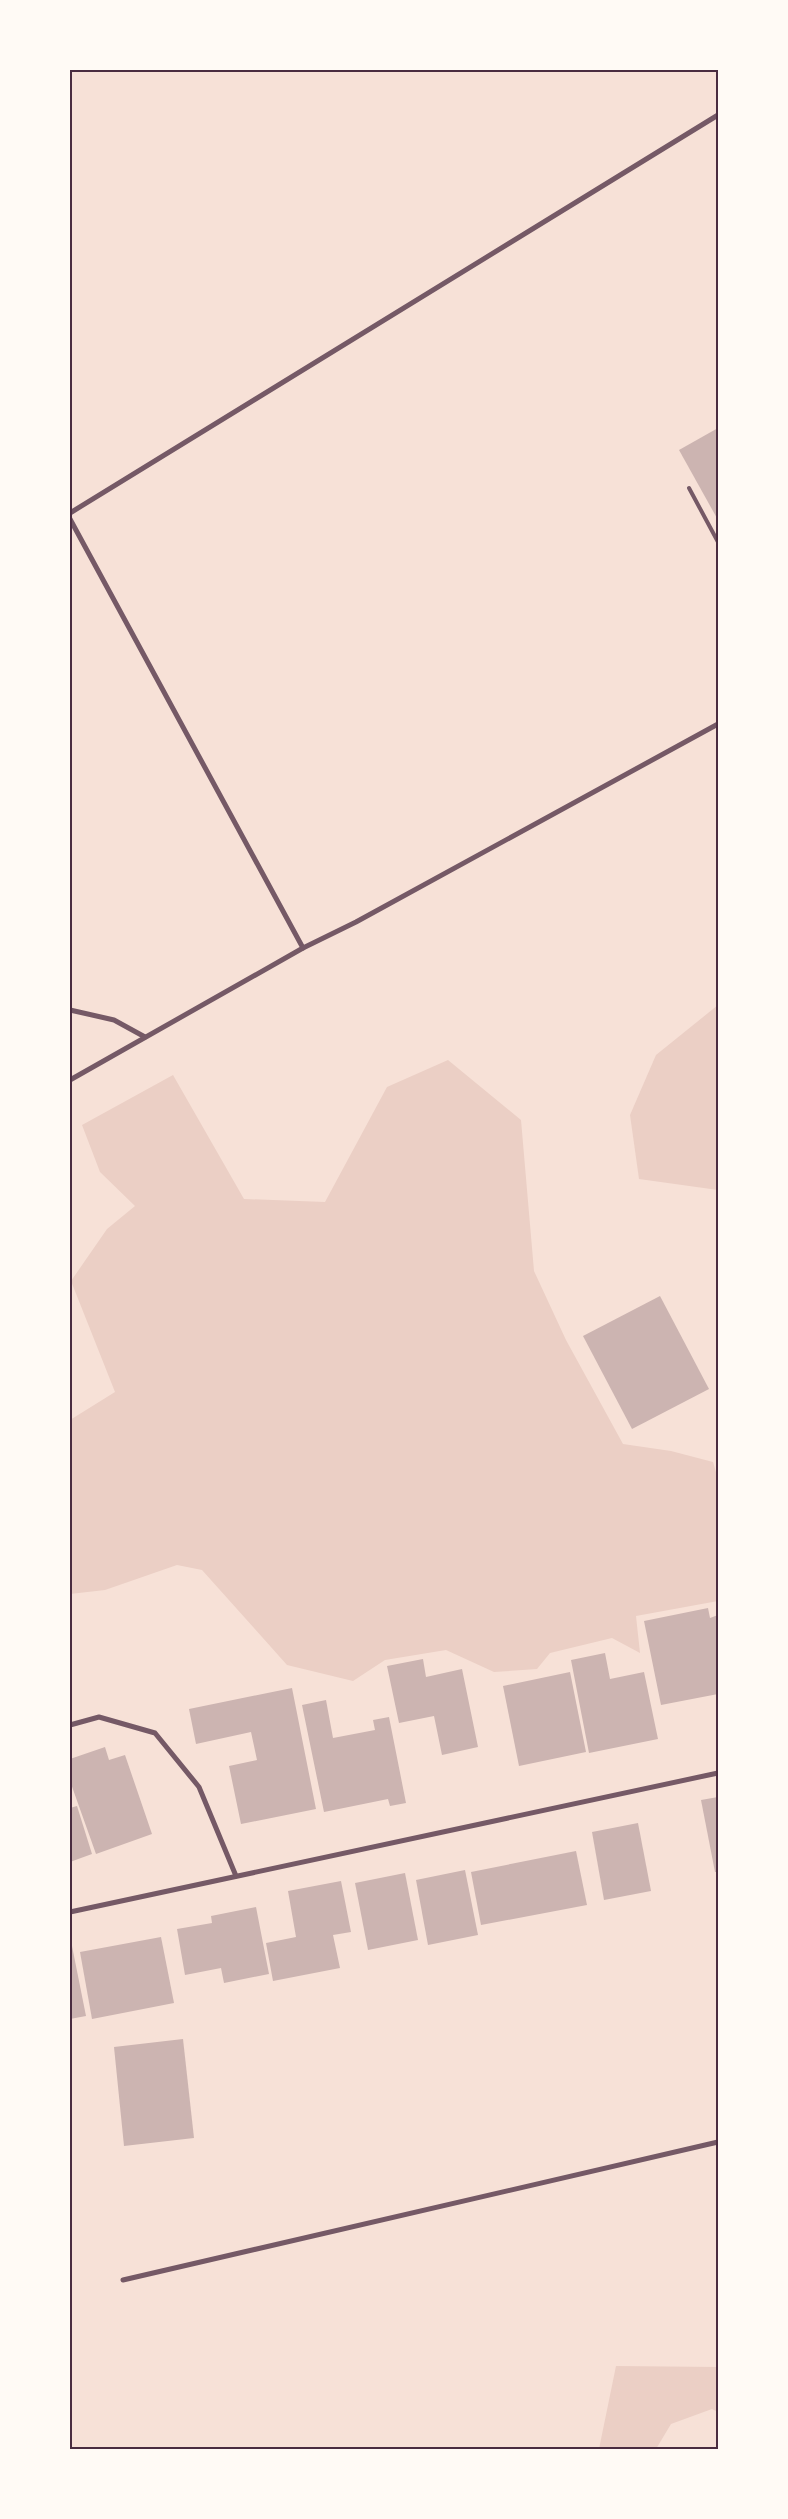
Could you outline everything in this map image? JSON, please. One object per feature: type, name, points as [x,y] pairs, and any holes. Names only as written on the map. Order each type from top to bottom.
[{"type":"street","points":[[70,513],[718,115]]},
{"type":"street","points":[[70,520],[303,948]]},
{"type":"street","points":[[70,1080],[303,948],[356,922],[718,724]]},
{"type":"street","points":[[70,1010],[114,1020],[145,1037]]},
{"type":"street","points":[[70,1725],[100,1717],[155,1733],[199,1788],[236,1876]]},
{"type":"street","points":[[70,1912],[718,1773]]},
{"type":"street","points":[[123,2280],[718,2142]]},
{"type":"lane","points":[[689,488],[718,542]]},
{"type":"shaded area","points":[[718,1005],[718,1190],[639,1179],[630,1115],[656,1055]]},
{"type":"shaded area","points":[[448,1060],[521,1120],[534,1271],[566,1340],[623,1444],[671,1451],[713,1462],[718,1479],[718,1601],[636,1616],[640,1653],[612,1638],[550,1653],[537,1669],[494,1672],[446,1650],[385,1660],[353,1681],[287,1665],[202,1570],[177,1565],[105,1590],[70,1594],[70,1420],[115,1392],[71,1281],[107,1229],[135,1206],[100,1172],[82,1125],[173,1075],[244,1199],[325,1202],[387,1087]]},
{"type":"shaded area","points":[[616,2366],[718,2367],[718,2412],[712,2409],[671,2424],[656,2449],[599,2449]]},
{"type":"building","points":[[718,428],[718,520],[679,450]]},
{"type":"building","points":[[660,1296],[709,1389],[632,1429],[583,1336]]},
{"type":"building","points":[[708,1608],[710,1618],[718,1615],[718,1694],[661,1705],[644,1621]]},
{"type":"building","points":[[605,1653],[610,1679],[644,1672],[658,1739],[589,1753],[571,1660]]},
{"type":"building","points":[[423,1659],[426,1677],[462,1669],[478,1747],[442,1755],[434,1716],[399,1723],[387,1666]]},
{"type":"building","points":[[570,1672],[586,1752],[519,1766],[503,1686]]},
{"type":"building","points":[[292,1688],[316,1809],[241,1824],[229,1766],[257,1760],[251,1732],[196,1744],[189,1709]]},
{"type":"building","points":[[326,1700],[333,1738],[375,1730],[373,1720],[389,1717],[406,1803],[390,1806],[388,1799],[324,1812],[302,1705]]},
{"type":"building","points":[[105,1747],[109,1760],[125,1755],[152,1834],[96,1854],[70,1781],[70,1759]]},
{"type":"building","points":[[718,1797],[718,1872],[715,1872],[701,1800]]},
{"type":"building","points":[[77,1806],[92,1854],[70,1862],[70,1808]]},
{"type":"building","points":[[638,1823],[651,1891],[604,1900],[592,1832]]},
{"type":"building","points":[[576,1851],[587,1905],[481,1925],[471,1872]]},
{"type":"building","points":[[465,1870],[478,1935],[428,1945],[416,1880]]},
{"type":"building","points":[[405,1873],[418,1940],[368,1950],[355,1883]]},
{"type":"building","points":[[341,1881],[351,1932],[333,1935],[340,1968],[273,1981],[266,1943],[296,1937],[288,1891]]},
{"type":"building","points":[[256,1907],[269,1974],[224,1983],[221,1968],[185,1975],[177,1929],[212,1923],[211,1916]]},
{"type":"building","points":[[70,1936],[86,2016],[70,2019]]},
{"type":"building","points":[[161,1937],[174,2003],[92,2019],[80,1952]]},
{"type":"building","points":[[183,2039],[194,2138],[124,2146],[114,2047]]}]
